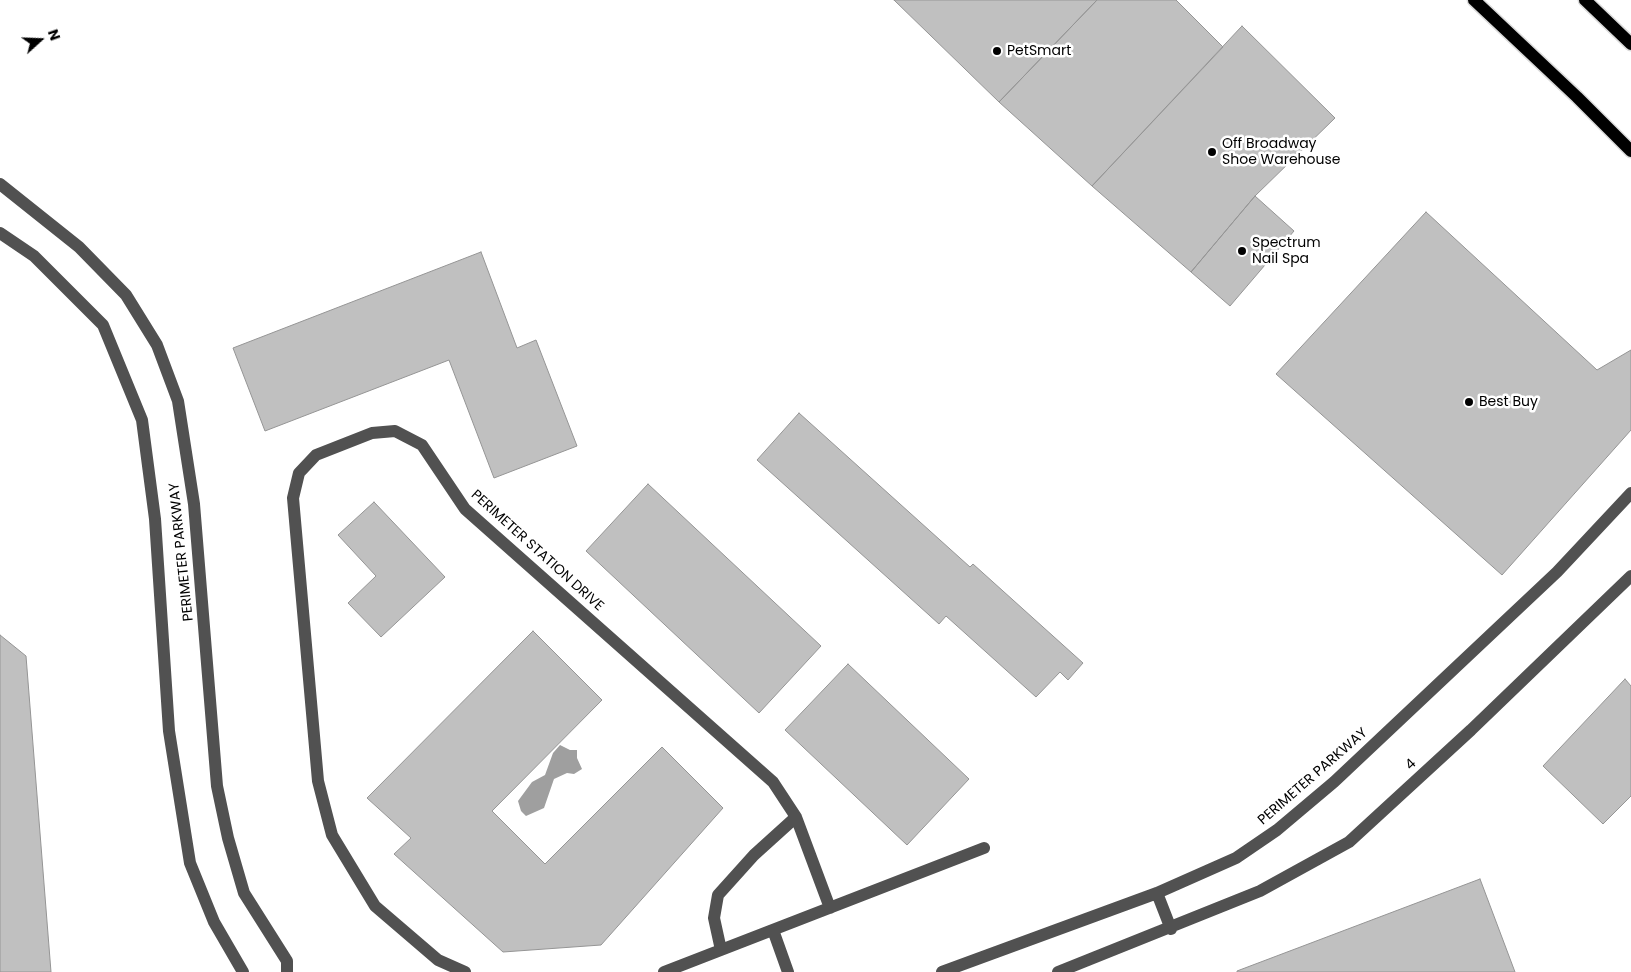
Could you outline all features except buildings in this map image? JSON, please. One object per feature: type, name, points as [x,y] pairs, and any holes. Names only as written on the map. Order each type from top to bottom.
[{"type":"main road","points":[[1474,0],[1631,151]]},
{"type":"main road","points":[[1585,0],[1631,44]]},
{"type":"street","name":"PERIMETER PARKWAY","points":[[0,184],[86,254],[126,295],[158,345],[178,401],[194,504],[217,786],[244,893],[286,961],[287,972]]},
{"type":"street","name":"PERIMETER PARKWAY","points":[[0,233],[34,256],[103,325],[142,420],[155,519],[170,731],[190,863],[214,922],[243,972]]},
{"type":"street","name":"PERIMETER STATION DRIVE","points":[[465,972],[438,960],[375,906],[332,835],[318,781],[293,498],[299,473],[316,455],[372,433],[395,431],[422,445],[465,509],[773,782],[796,817],[830,908]]},
{"type":"street","name":"PERIMETER PARKWAY","points":[[942,972],[1157,893],[1236,858],[1277,830],[1334,782],[1557,572],[1631,493]]},
{"type":"street","name":"4","points":[[1171,929],[1260,891],[1350,842],[1471,730],[1631,576]]},
{"type":"street","points":[[721,950],[714,918],[718,895],[754,855],[796,817]]},
{"type":"street","points":[[664,972],[984,848]]},
{"type":"street","points":[[1058,972],[1171,929],[1157,893]]},
{"type":"street","points":[[773,930],[788,972]]},
{"type":"shaded area","points":[[560,745],[570,750],[577,750],[577,758],[582,769],[574,774],[567,773],[554,779],[544,808],[526,816],[521,811],[518,801],[532,782],[545,775],[553,753]]},
{"type":"place","name":"PetSmart","points":[[997,51]]},
{"type":"place","name":"Off Broadway Shoe Warehouse","points":[[1212,152]]},
{"type":"place","name":"Spectrum Nail Spa","points":[[1242,251]]},
{"type":"place","name":"Best Buy","points":[[1469,402]]}]
